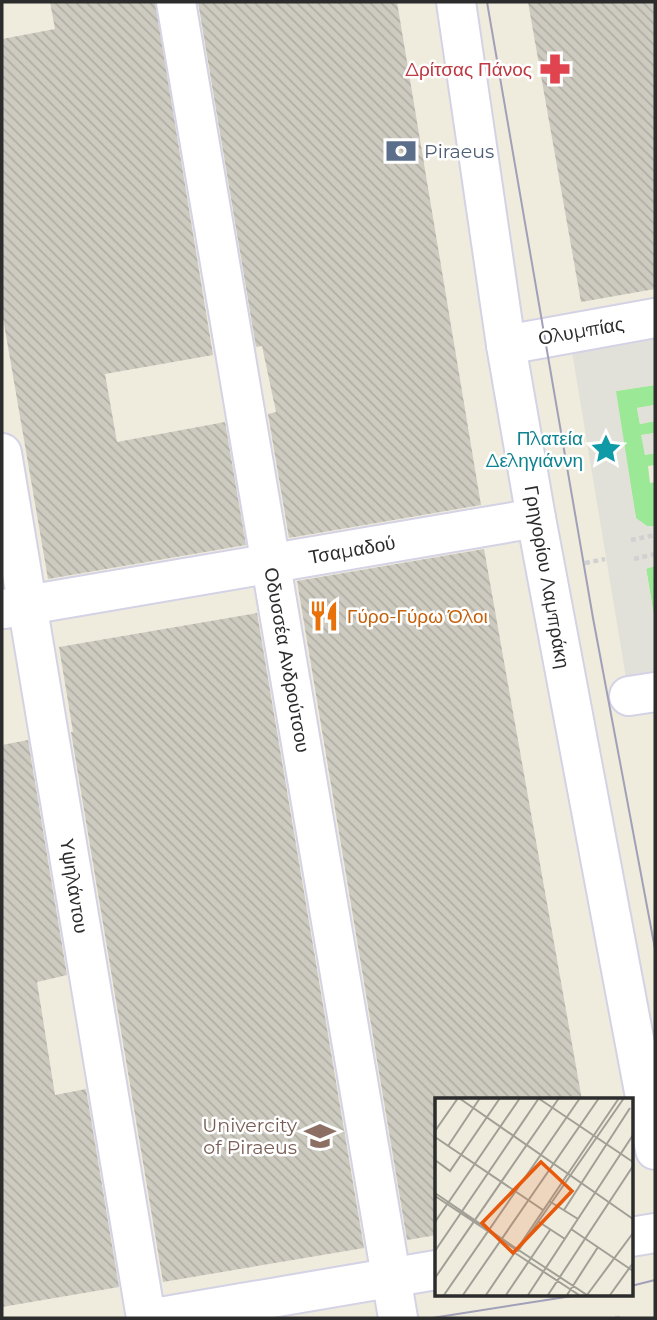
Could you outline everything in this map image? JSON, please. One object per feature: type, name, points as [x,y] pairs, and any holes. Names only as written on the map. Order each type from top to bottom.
[{"type":"street","name":"Οδυσσέα Ανδρούτσου","points":[[176,2],[398,1318]]},
{"type":"street","name":"Γρηγορίου Λαμπράκη","points":[[456,2],[506,345],[536,519],[655,1150]]},
{"type":"street","name":"Ολυμπίας","points":[[506,345],[655,318]]},
{"type":"street","name":"Υψηλάντου","points":[[2,453],[14,607],[146,1318]]},
{"type":"street","name":"Τσαμαδού","points":[[14,607],[536,519]]},
{"type":"street","points":[[632,1237],[655,1233]]},
{"type":"street","points":[[154,1318],[435,1270]]},
{"type":"path","points":[[631,540],[655,535]]},
{"type":"path","points":[[634,559],[655,554]]},
{"type":"path","points":[[615,1318],[622,1318]]},
{"type":"green space","points":[[655,385],[655,405],[637,408],[640,424],[655,421],[655,433],[642,435],[645,455],[655,453],[655,465],[648,466],[650,483],[655,482],[655,526],[647,526],[636,519],[615,391]]},
{"type":"green space","points":[[655,566],[655,622],[646,568]]},
{"type":"shaded area","name":"Πλατεία Δεληγιάννη","points":[[655,318],[655,385],[616,391],[636,518],[647,526],[655,526],[655,566],[646,569],[655,622],[655,692],[629,696],[569,334]]},
{"type":"shaded area","name":"Πλατεία Δεληγιάννη","points":[[655,405],[655,421],[640,424],[637,408]]},
{"type":"shaded area","points":[[655,433],[655,453],[645,455],[641,435]]},
{"type":"building","points":[[50,2],[155,2],[213,355],[105,374],[117,442],[225,422],[246,545],[48,579],[2,312],[2,39],[55,29]]},
{"type":"building","points":[[198,2],[397,2],[481,505],[289,538],[268,414],[276,412],[262,346],[256,347]]},
{"type":"building","points":[[528,2],[655,2],[655,289],[581,302]]},
{"type":"building","points":[[484,549],[582,1098],[435,1098],[435,1235],[407,1240],[297,581]]},
{"type":"building","points":[[257,613],[364,1248],[163,1282],[59,647]]},
{"type":"building","points":[[28,740],[67,975],[37,982],[55,1095],[86,1089],[119,1287],[2,1307],[2,745]]},
{"type":"tram line","points":[[487,2],[593,618],[655,949]]},
{"type":"tram line","points":[[632,1286],[655,1280]]},
{"type":"tram line","points":[[432,1318],[572,1296]]},
{"type":"place","name":"Δρίτσας Πάνος","points":[[555,69]]},
{"type":"place","name":"Piraeus","points":[[401,151]]},
{"type":"place","name":"Πλατεία Δεληγιάννη","points":[[606,449]]},
{"type":"place","name":"Γύρο-Γύρω Όλοι","points":[[324,616]]},
{"type":"place","name":"Univercity of Piraeus","points":[[320,1136]]}]
